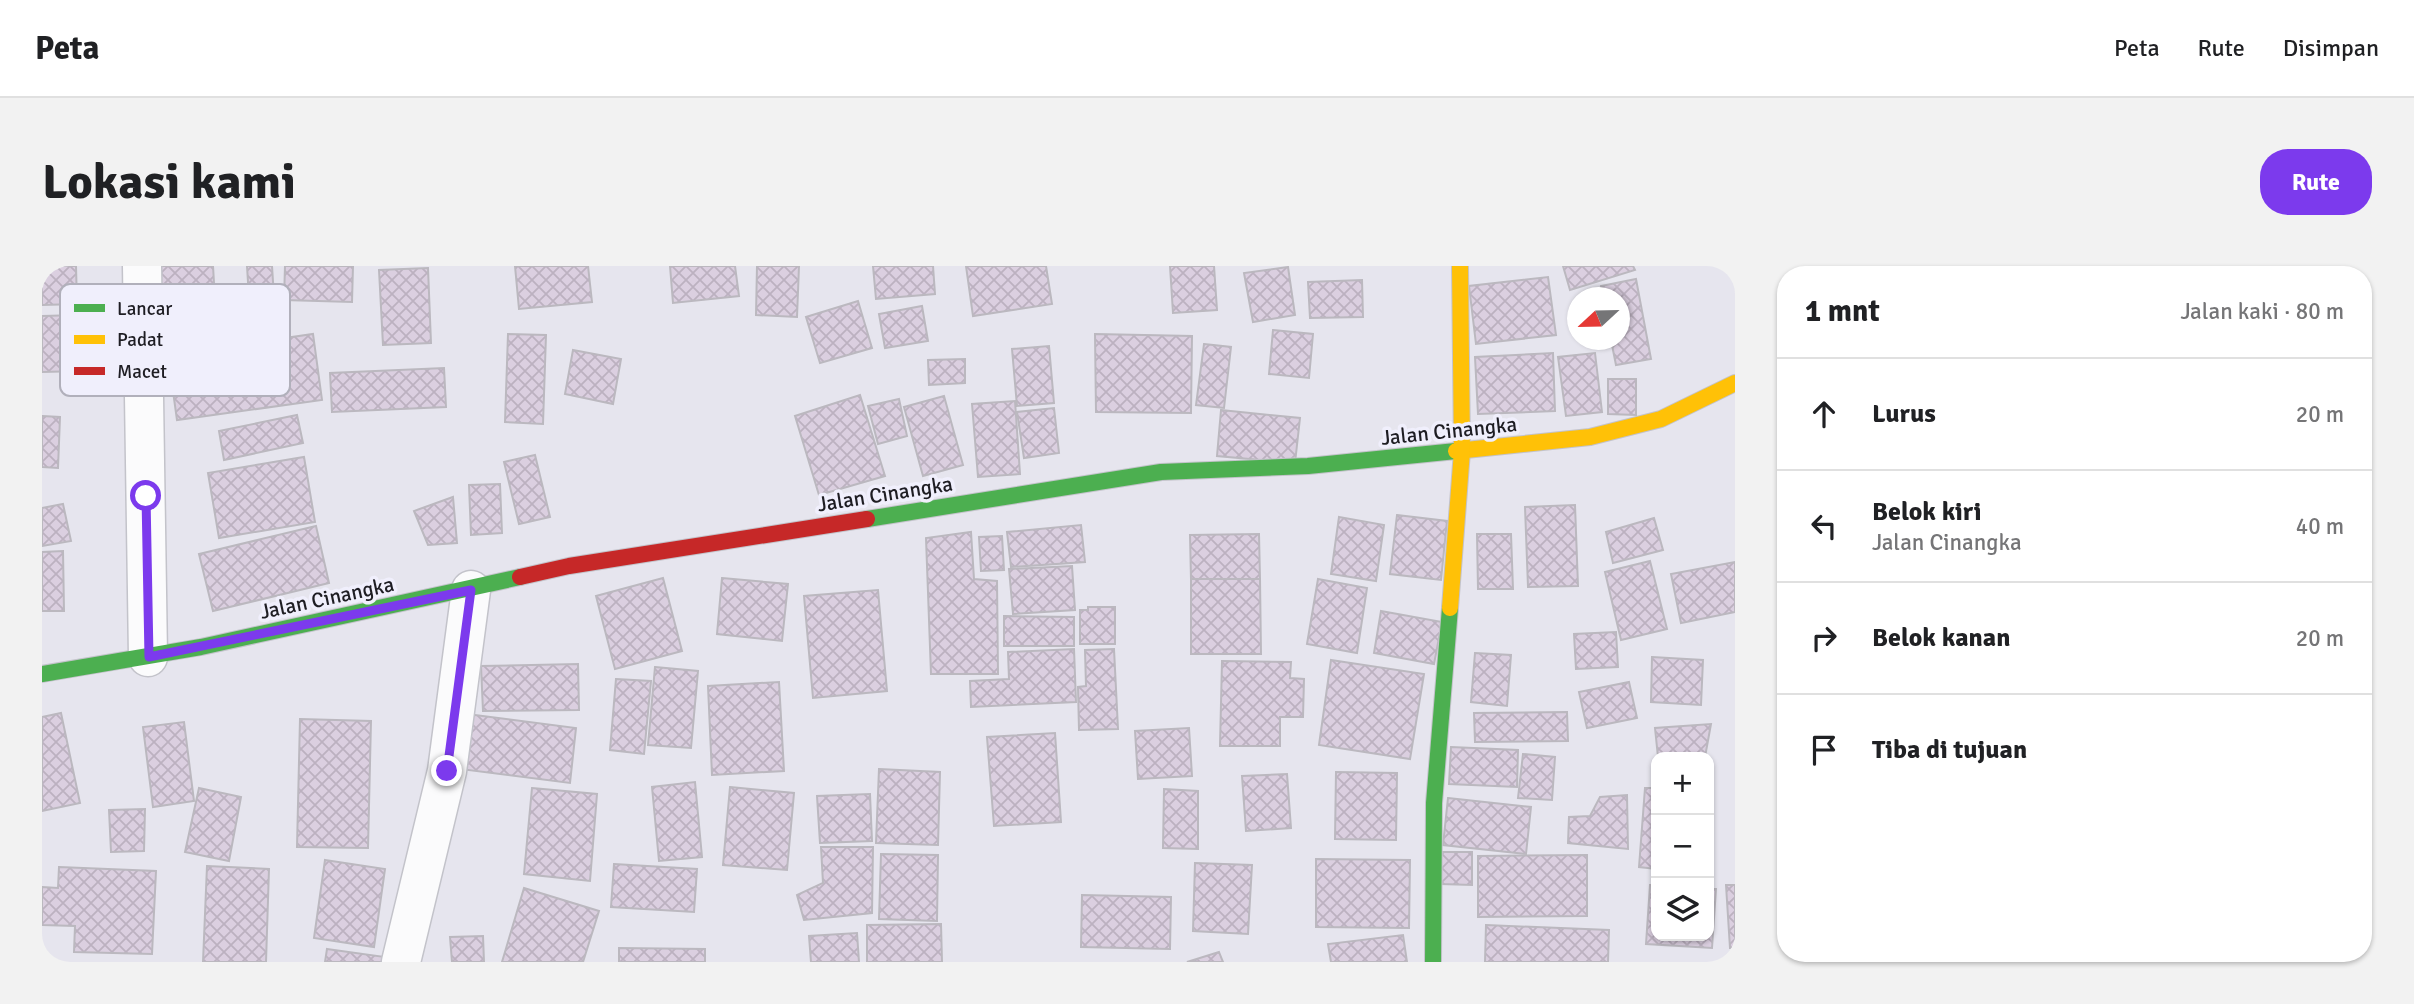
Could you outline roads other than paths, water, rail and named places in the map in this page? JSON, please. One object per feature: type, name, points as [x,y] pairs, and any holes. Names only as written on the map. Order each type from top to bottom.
[{"type":"street","points":[[142,266],[142,284]]},
{"type":"street","points":[[1433,962],[1434,803],[1462,451],[1460,266]]},
{"type":"street","name":"Jalan Cinangka","points":[[42,674],[149,657],[471,590],[569,566],[1161,472],[1308,466],[1590,437],[1661,419],[1735,383]]},
{"type":"street","points":[[144,396],[149,657]]},
{"type":"street","points":[[401,962],[447,771],[471,590]]}]
